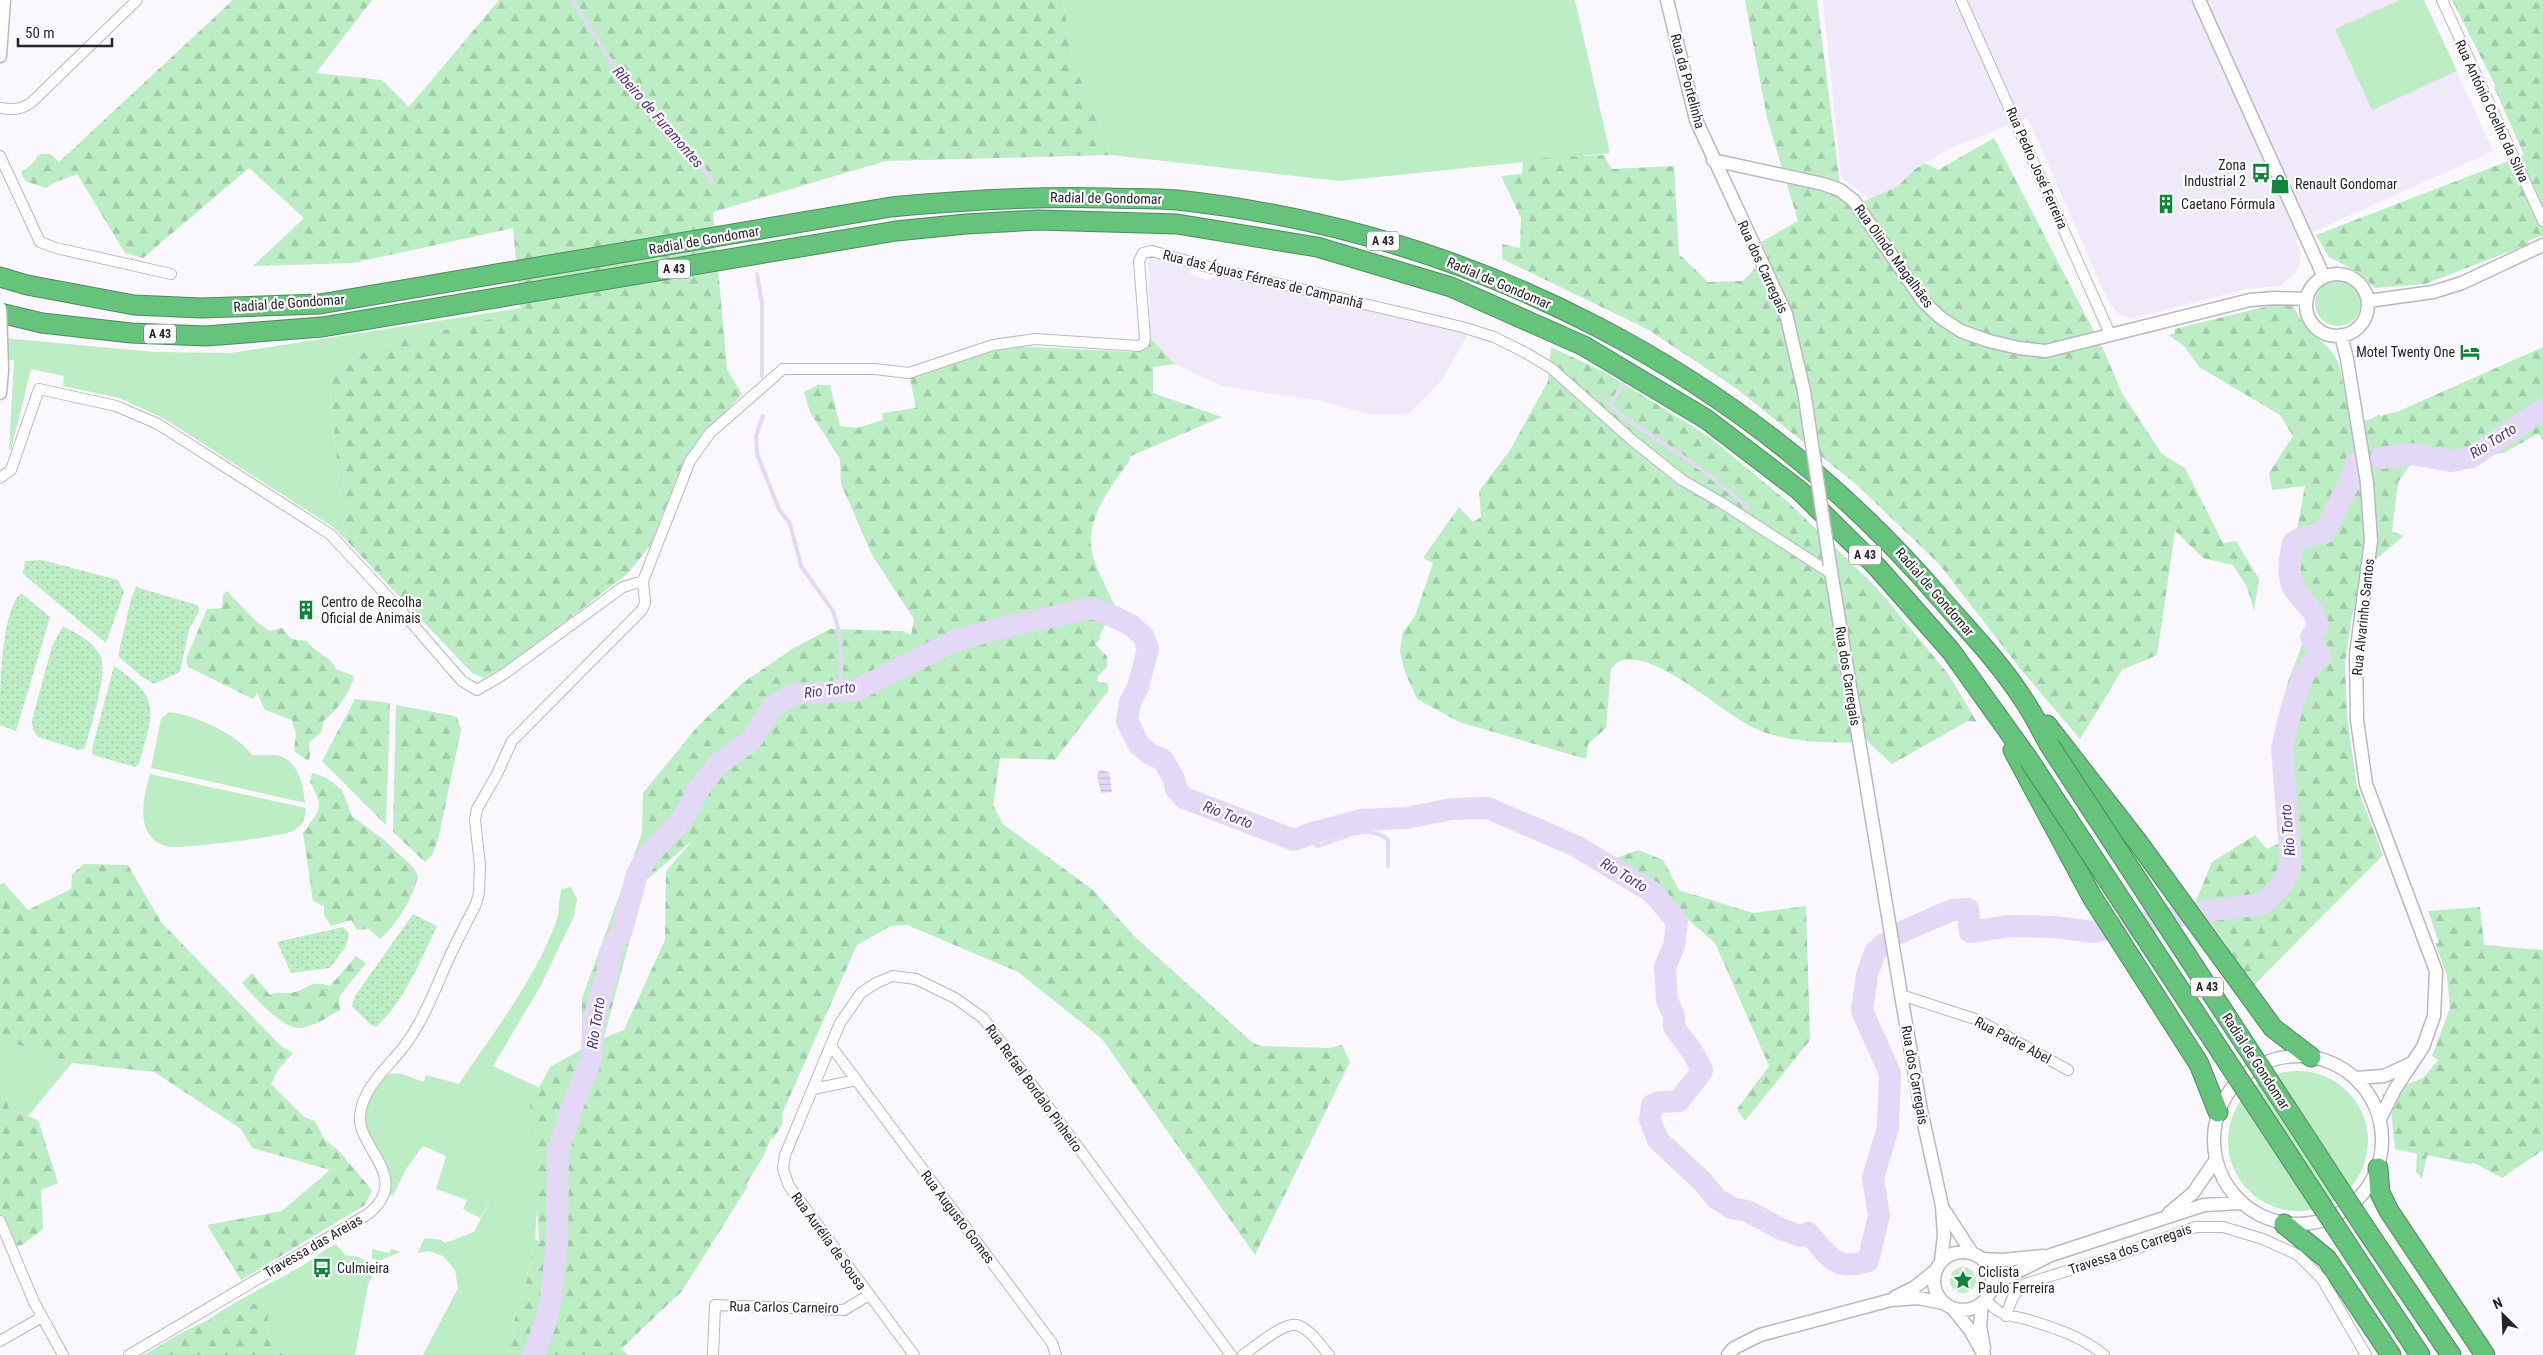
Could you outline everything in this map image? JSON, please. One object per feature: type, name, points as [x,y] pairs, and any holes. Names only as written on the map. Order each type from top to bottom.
[{"type":"highway","name":"Radial de Gondomar","points":[[0,277],[27,285],[134,305],[201,308],[320,304],[447,284],[892,207],[1035,196],[1175,200],[1320,223],[1459,264],[1592,322],[1718,398],[1817,474],[1899,550],[2023,698],[2055,743],[2365,1228],[2451,1355]]},
{"type":"highway","name":"Radial de Gondomar","points":[[0,313],[42,323],[131,333],[206,336],[322,327],[896,232],[966,224],[1038,220],[1177,224],[1317,247],[1451,286],[1584,346],[1706,419],[1799,490],[1877,567],[1951,651],[1997,717],[2025,763],[2420,1355]]},
{"type":"highway","name":"A 43","points":[[2055,743],[2143,848],[2273,1028],[2311,1057]]},
{"type":"highway","name":"A 43","points":[[2025,763],[2092,897],[2199,1064],[2218,1112]]},
{"type":"highway","points":[[2378,1168],[2380,1194],[2389,1211],[2485,1355]]},
{"type":"highway","points":[[2284,1224],[2327,1259],[2391,1355]]},
{"type":"street","points":[[0,56],[4,0]]},
{"type":"street","points":[[0,108],[12,110],[24,108],[32,102],[137,0]]},
{"type":"street","name":"Rua da Portelinha","points":[[1667,0],[1696,120],[1713,160]]},
{"type":"street","name":"Rua Pedro José Ferreira","points":[[1961,0],[2111,336]]},
{"type":"street","points":[[2199,0],[2324,277]]},
{"type":"street","name":"Rua António Coelho da Silva","points":[[2442,0],[2543,221]]},
{"type":"street","points":[[0,156],[40,242],[56,248],[171,274]]},
{"type":"street","name":"Rua Olindo Magalhães","points":[[1713,160],[1823,184],[1840,190],[1854,201],[1923,301],[1941,318],[1961,331],[2019,348],[2046,351],[2250,300],[2275,298],[2307,299]]},
{"type":"street","name":"Rua dos Carregais","points":[[1713,160],[1786,314],[1804,391],[1900,995],[1921,1110],[1942,1206],[1944,1236],[1938,1266]]},
{"type":"street","points":[[2368,301],[2433,292],[2462,283],[2543,245]]},
{"type":"street","name":"Rua das Águas Férreas de Campanhã","points":[[376,1079],[403,1047],[421,1019],[476,904],[479,892],[480,865],[476,833],[477,809],[498,774],[512,740],[642,610],[645,602],[643,581],[690,461],[710,433],[783,369],[874,369],[909,373],[993,345],[1035,339],[1139,346],[1144,343],[1145,338],[1140,261],[1143,253],[1152,251],[1208,267],[1462,327],[1494,337],[1526,352],[1551,368],[1632,440],[1682,480],[1831,569]]},
{"type":"street","points":[[2333,274],[2352,277],[2360,283],[2368,301],[2365,320],[2351,333],[2341,336],[2322,332],[2315,326],[2306,309],[2307,299],[2316,282],[2324,277],[2333,274]]},
{"type":"street","points":[[0,308],[2,370],[0,394]]},
{"type":"street","name":"Rua Alvarinho Santos","points":[[2341,336],[2347,359],[2367,483],[2371,542],[2356,655],[2358,729],[2366,784],[2436,971],[2434,1016],[2423,1047],[2394,1089],[2380,1120]]},
{"type":"street","points":[[0,478],[11,470],[39,389],[116,406],[158,424],[330,534],[403,612],[462,681],[477,690],[504,674],[623,587],[643,581]]},
{"type":"street","name":"Rua Refael Bordalo Pinheiro","points":[[813,1089],[840,1023],[861,993],[876,983],[893,976],[916,979],[955,998],[983,1018],[1231,1355]]},
{"type":"street","name":"Rua Padre Abel","points":[[1900,995],[1978,1020],[2068,1070]]},
{"type":"street","name":"Rua Augusto Gomes","points":[[831,1046],[1052,1343],[1056,1355]]},
{"type":"street","points":[[2285,1057],[2311,1057],[2341,1068],[2354,1078],[2370,1097],[2380,1120],[2382,1152],[2378,1168],[2361,1197],[2348,1208],[2319,1222],[2284,1224],[2254,1213],[2241,1203],[2221,1177],[2215,1161],[2214,1128],[2218,1112],[2235,1084],[2261,1064],[2285,1057]]},
{"type":"street","points":[[2354,1078],[2384,1076],[2414,1062]]},
{"type":"street","name":"Travessa das Areias","points":[[129,1355],[368,1214],[380,1203],[384,1194],[382,1172],[378,1158],[362,1129],[359,1117],[364,1099],[376,1079]]},
{"type":"street","points":[[813,1089],[857,1080]]},
{"type":"street","name":"Rua Aurélia de Sousa","points":[[813,1089],[785,1155],[783,1169],[789,1186],[914,1355]]},
{"type":"street","points":[[2165,1216],[2193,1193],[2215,1161]]},
{"type":"street","points":[[1728,1355],[1734,1348],[1760,1335],[1891,1300],[1918,1298],[1964,1310],[1986,1298],[2007,1277],[2051,1255],[2165,1216],[2204,1205],[2241,1203]]},
{"type":"street","name":"Rua dos Carregais","points":[[1942,1206],[1977,1256]]},
{"type":"street","points":[[0,1221],[42,1316],[63,1355]]},
{"type":"street","name":"Travessa dos Carregais","points":[[2006,1316],[2014,1296],[2024,1284],[2116,1256],[2196,1226],[2223,1226],[2263,1239],[2298,1255],[2322,1279],[2366,1355]]},
{"type":"street","points":[[1891,1300],[1915,1287],[1956,1253],[2002,1260],[2051,1255]]},
{"type":"street","points":[[1977,1256],[1989,1268],[1992,1279],[1980,1326],[1984,1355]]},
{"type":"street","points":[[1938,1266],[1933,1283],[1936,1294],[1970,1330],[1984,1355]]},
{"type":"street","name":"Rua Carlos Carneiro","points":[[713,1355],[715,1305],[844,1310],[869,1295]]},
{"type":"street","points":[[1986,1298],[1995,1310],[2006,1316],[2063,1331],[2104,1355]]},
{"type":"street","points":[[0,1341],[42,1316]]},
{"type":"street","points":[[1243,1355],[1285,1326],[1297,1325],[1307,1331],[1329,1355]]},
{"type":"shaded area","points":[[1823,0],[2424,0],[2493,151],[2295,240],[2301,254],[2300,264],[2296,273],[2280,286],[2246,289],[2132,318],[2120,315],[2108,301],[2028,118],[1950,148],[1914,170],[1876,209],[1871,200],[1841,177]]},
{"type":"shaded area","points":[[1157,256],[1191,267],[1191,275],[1209,280],[1216,276],[1223,277],[1468,334],[1442,380],[1411,412],[1405,414],[1368,414],[1321,401],[1222,386],[1175,364],[1151,339],[1148,261],[1151,257]]},
{"type":"shaded area","points":[[1100,770],[1109,772],[1112,792],[1101,793],[1097,774]]},
{"type":"green space","points":[[233,0],[372,0],[316,73],[382,80],[409,107],[499,0],[1063,0],[1072,57],[1111,155],[886,161],[713,212],[727,369],[742,394],[685,458],[650,546],[628,573],[513,662],[484,678],[472,673],[345,539],[329,381],[355,355],[406,339],[521,312],[513,228],[353,263],[253,266],[304,218],[249,168],[143,258],[125,253],[77,174],[46,188],[25,181],[21,172],[30,166],[40,154],[51,154],[59,162]]},
{"type":"green space","points":[[1063,0],[1575,0],[1610,153],[1339,181],[1111,155],[1072,57]]},
{"type":"green space","points":[[1745,0],[1817,0],[1840,185],[1860,203],[1897,187],[1914,170],[1925,163],[1938,170],[1994,138],[2104,351],[2122,393],[2162,454],[2185,468],[2223,543],[2236,541],[2259,579],[2254,611],[2247,587],[2233,565],[2203,558],[2175,531],[2157,655],[2122,670],[2080,739],[2022,671],[1939,564],[1857,485],[1737,389],[1647,329],[1502,259],[1502,244],[1520,248],[1521,218],[1501,176],[1522,174],[1523,159],[1603,155],[1612,169],[1674,166],[1679,254],[1708,282],[1743,281],[1768,255],[1761,242],[1798,221],[1767,118]]},
{"type":"green space","points":[[2400,0],[2424,0],[2457,71],[2372,110],[2335,29]]},
{"type":"green space","points":[[2452,0],[2543,0],[2543,235],[2528,241],[2529,244],[2425,284],[2375,288],[2359,273],[2329,257],[2316,235],[2524,155],[2494,87],[2495,85]]},
{"type":"green space","points":[[2338,280],[2351,284],[2357,290],[2361,303],[2357,316],[2351,322],[2338,326],[2325,322],[2319,316],[2315,303],[2319,290],[2325,284]]},
{"type":"green space","points":[[2289,301],[2305,325],[2330,350],[2337,360],[2348,402],[2352,412],[2359,419],[2367,420],[2379,414],[2380,416],[2399,411],[2543,347],[2543,442],[2539,433],[2504,453],[2455,458],[2419,453],[2398,482],[2392,531],[2404,536],[2364,569],[2360,609],[2353,610],[2345,662],[2347,716],[2357,787],[2383,855],[2254,985],[2196,901],[2212,862],[2255,835],[2267,849],[2278,844],[2294,849],[2286,749],[2278,721],[2288,682],[2312,618],[2290,591],[2286,582],[2285,571],[2285,543],[2297,530],[2305,486],[2272,490],[2269,473],[2293,436],[2280,415],[2199,367],[2184,346],[2168,335],[2175,333],[2174,329]]},
{"type":"green space","points":[[521,308],[521,312],[406,339],[355,355],[329,381],[345,539],[333,527],[163,418],[119,398],[63,386],[64,376],[31,369],[11,450],[9,449],[14,360],[0,359],[0,336],[13,339],[155,352],[231,353]]},
{"type":"green space","points":[[1151,339],[1175,364],[1153,367],[1153,393],[1222,417],[1129,457],[1130,460],[1108,491],[1096,515],[1092,527],[1091,540],[1096,566],[1115,606],[1099,637],[1101,638],[1095,644],[1107,656],[1107,667],[1098,676],[1097,681],[1108,684],[1108,691],[1055,760],[1000,758],[993,805],[1003,824],[1093,890],[1133,935],[1253,1043],[1261,1046],[1329,1048],[1342,1045],[1350,1062],[1255,1255],[1102,1039],[1018,972],[907,925],[891,926],[857,945],[782,1114],[783,1123],[773,1139],[771,1138],[763,1157],[746,1184],[748,1186],[682,1291],[621,1349],[628,1355],[504,1355],[514,1334],[514,1321],[526,1283],[535,1240],[539,1241],[530,1104],[550,1067],[588,1046],[582,1046],[582,998],[642,833],[643,793],[697,727],[744,682],[792,649],[830,629],[903,631],[911,635],[914,619],[872,555],[841,484],[840,459],[810,412],[804,392],[818,385],[830,385],[840,426],[857,428],[883,420],[882,413],[916,408],[910,378],[945,365],[961,356],[1017,346],[1134,352],[1148,348]],"holes":[[[693,840],[666,871],[665,940],[624,1030],[604,1038],[645,881]]]},
{"type":"green space","points":[[1551,347],[1606,373],[1708,436],[1788,502],[1877,588],[1949,675],[1977,722],[1968,721],[1892,764],[1868,742],[1867,738],[1864,743],[1822,742],[1779,737],[1765,733],[1739,719],[1672,674],[1638,660],[1623,660],[1616,663],[1611,669],[1606,728],[1588,744],[1586,759],[1459,722],[1417,699],[1404,670],[1400,651],[1403,632],[1415,616],[1433,563],[1423,558],[1459,507],[1473,522],[1481,517],[1479,491],[1510,450],[1548,381]]},
{"type":"green space","points":[[42,560],[118,580],[124,592],[106,643],[23,574],[25,561]]},
{"type":"green space","points":[[136,587],[197,605],[199,612],[189,629],[180,672],[154,684],[141,676],[118,656],[131,599]]},
{"type":"green space","points":[[227,591],[254,619],[269,631],[282,628],[291,639],[307,641],[330,660],[336,669],[354,676],[343,700],[324,720],[321,733],[309,742],[310,756],[308,761],[294,751],[296,733],[292,720],[265,710],[257,693],[253,699],[188,667],[186,659],[207,609],[222,608],[223,595]]},
{"type":"green space","points":[[21,593],[50,617],[16,731],[0,725],[0,695],[5,635],[14,603]]},
{"type":"green space","points":[[63,626],[84,638],[93,646],[100,655],[102,663],[101,687],[94,714],[85,748],[79,750],[38,737],[33,730],[32,720],[52,646]]},
{"type":"green space","points":[[114,666],[141,688],[147,698],[150,709],[148,732],[139,764],[135,767],[93,755],[92,749]]},
{"type":"green space","points":[[355,699],[390,703],[386,825],[322,761]]},
{"type":"green space","points":[[396,705],[457,717],[461,730],[438,840],[432,855],[425,862],[393,832]]},
{"type":"green space","points":[[169,712],[191,717],[215,727],[236,740],[252,755],[277,755],[292,763],[299,775],[305,803],[151,768],[161,719]]},
{"type":"green space","points":[[312,773],[325,777],[342,790],[352,816],[384,840],[414,868],[418,876],[404,910],[380,939],[369,929],[357,930],[351,920],[331,926],[324,915],[324,906],[313,901],[303,833],[317,813],[319,804],[310,782]]},
{"type":"green space","points":[[150,774],[306,808],[304,821],[293,831],[271,836],[195,846],[171,847],[160,844],[148,833],[145,826],[143,808]]},
{"type":"green space","points":[[1638,850],[1663,860],[1679,890],[1753,913],[1806,906],[1810,1040],[1745,1121],[1737,1109],[1769,1066],[1715,943],[1652,888],[1610,860]]},
{"type":"green space","points":[[84,864],[128,865],[161,922],[281,1046],[293,1053],[278,1070],[271,1084],[304,1117],[315,1121],[325,1140],[338,1150],[372,1190],[365,1205],[241,1280],[207,1225],[282,1211],[330,1170],[252,1148],[241,1129],[154,1072],[72,1063],[7,1041],[0,1030],[0,885],[4,883],[28,910],[71,889],[72,874]]},
{"type":"green space","points":[[571,887],[577,899],[574,916],[540,987],[493,1066],[544,1090],[535,1240],[526,1283],[514,1321],[513,1355],[423,1355],[458,1288],[455,1270],[443,1256],[429,1251],[417,1253],[425,1238],[441,1240],[445,1243],[474,1232],[490,1200],[480,1218],[463,1209],[467,1200],[436,1189],[446,1156],[423,1146],[406,1169],[393,1196],[384,1193],[390,1186],[390,1177],[365,1124],[364,1114],[368,1100],[379,1081],[394,1073],[403,1074],[424,1082],[426,1075],[459,1084],[500,1024],[538,963],[557,919],[562,889]]},
{"type":"green space","points":[[2480,907],[2484,945],[2543,950],[2543,1150],[2502,1178],[2474,1163],[2470,1164],[2427,1155],[2422,1179],[2416,1171],[2417,1154],[2395,1149],[2391,1110],[2382,1095],[2423,1078],[2438,1060],[2432,1056],[2450,1008],[2447,976],[2435,943],[2439,943],[2428,911]]},
{"type":"green space","points":[[413,914],[437,926],[403,993],[386,1017],[376,1027],[371,1025],[352,1006],[355,996]]},
{"type":"green space","points":[[343,927],[349,933],[346,946],[330,968],[291,973],[277,942]]},
{"type":"green space","points":[[356,956],[366,963],[339,997],[340,1010],[306,1027],[293,1027],[286,1024],[261,1003],[242,983],[252,973],[270,995],[296,992],[317,984],[330,986]]},
{"type":"green space","points":[[0,1030],[7,1041],[72,1063],[28,1116],[9,1109],[3,1081],[0,1079]]},
{"type":"green space","points":[[2298,1071],[2312,1072],[2325,1076],[2348,1091],[2363,1114],[2367,1127],[2367,1155],[2363,1168],[2348,1191],[2325,1206],[2312,1210],[2298,1211],[2284,1210],[2271,1206],[2248,1191],[2233,1168],[2229,1155],[2228,1141],[2229,1127],[2233,1114],[2248,1091],[2271,1076],[2284,1072]]},
{"type":"green space","points":[[0,1079],[3,1081],[9,1109],[38,1120],[58,1183],[41,1190],[43,1229],[22,1245],[15,1246],[0,1217]]},
{"type":"green space","points":[[336,1244],[345,1255],[359,1257],[376,1268],[368,1285],[355,1355],[283,1355],[267,1337],[268,1315],[259,1300],[223,1324],[208,1320],[305,1264]]},
{"type":"green space","points":[[372,1249],[389,1253],[391,1249],[401,1252],[378,1261],[372,1258]]},
{"type":"green space","points":[[1963,1267],[1972,1271],[1976,1280],[1972,1289],[1963,1293],[1954,1289],[1950,1280],[1954,1271]]},
{"type":"green space","points":[[259,1300],[268,1315],[267,1337],[283,1355],[144,1355],[179,1334],[208,1320],[223,1324]]},
{"type":"waterway","name":"Ribeiro de Furamontes","points":[[572,0],[617,71],[700,163],[713,184]]},
{"type":"waterway","points":[[757,274],[762,304],[762,376]]},
{"type":"waterway","points":[[1624,383],[1610,405],[1623,417],[1701,469],[1748,507]]},
{"type":"waterway","name":"Rio Torto","points":[[2381,458],[2412,454],[2451,461],[2472,457],[2543,409]]},
{"type":"waterway","name":"Ribeiro de Furamontes","points":[[763,416],[756,436],[757,454],[779,509],[790,524],[801,566],[833,611],[839,631],[841,691]]},
{"type":"waterway","name":"Rio Torto","points":[[1897,934],[1952,910],[1968,909],[1970,932],[2010,926],[2056,927],[2092,932],[2220,909],[2263,904],[2282,885],[2291,865],[2282,748],[2292,706],[2304,673],[2320,657],[2311,637],[2318,627],[2314,614],[2297,593],[2291,582],[2291,554],[2293,543],[2303,537],[2324,533],[2353,475],[2355,464]]},
{"type":"waterway","name":"Rio Torto","points":[[533,1355],[544,1327],[551,1298],[557,1243],[558,1151],[572,1107],[591,1060],[594,1020],[607,974],[611,950],[622,930],[637,874],[649,854],[682,820],[700,787],[719,763],[750,742],[773,706],[794,694],[857,690],[954,641],[1005,627],[1092,608],[1132,626],[1144,637],[1148,649],[1138,687],[1130,702],[1127,721],[1139,745],[1150,754],[1163,760],[1174,779],[1176,789],[1184,798],[1294,840],[1360,820],[1406,818],[1452,809],[1488,808],[1576,846],[1652,892],[1677,921],[1674,946],[1665,967],[1667,1000],[1674,1016],[1674,1027],[1692,1051],[1702,1070],[1679,1101],[1661,1102],[1652,1105],[1650,1120],[1658,1140],[1702,1181],[1717,1199],[1732,1208],[1747,1211],[1781,1229],[1800,1236],[1808,1233],[1834,1260],[1847,1264],[1868,1261],[1879,1216],[1873,1178],[1888,1128],[1890,1073],[1862,1011],[1867,975],[1875,952],[1884,944]]},
{"type":"waterway","points":[[1307,835],[1317,846],[1362,832],[1371,832],[1379,835],[1388,840],[1388,866]]},
{"type":"place","name":"Zona Industrial 2","points":[[2261,173]]},
{"type":"place","name":"Renault Gondomar","points":[[2280,184]]},
{"type":"place","name":"Caetano Fórmula","points":[[2166,204]]},
{"type":"place","name":"Motel Twenty One","points":[[2470,352]]},
{"type":"place","name":"Centro de Recolha Oficial de Animais","points":[[306,610]]},
{"type":"place","name":"Culmieira","points":[[322,1268]]},
{"type":"place","name":"Ciclista Paulo Ferreira","points":[[1963,1280]]}]
